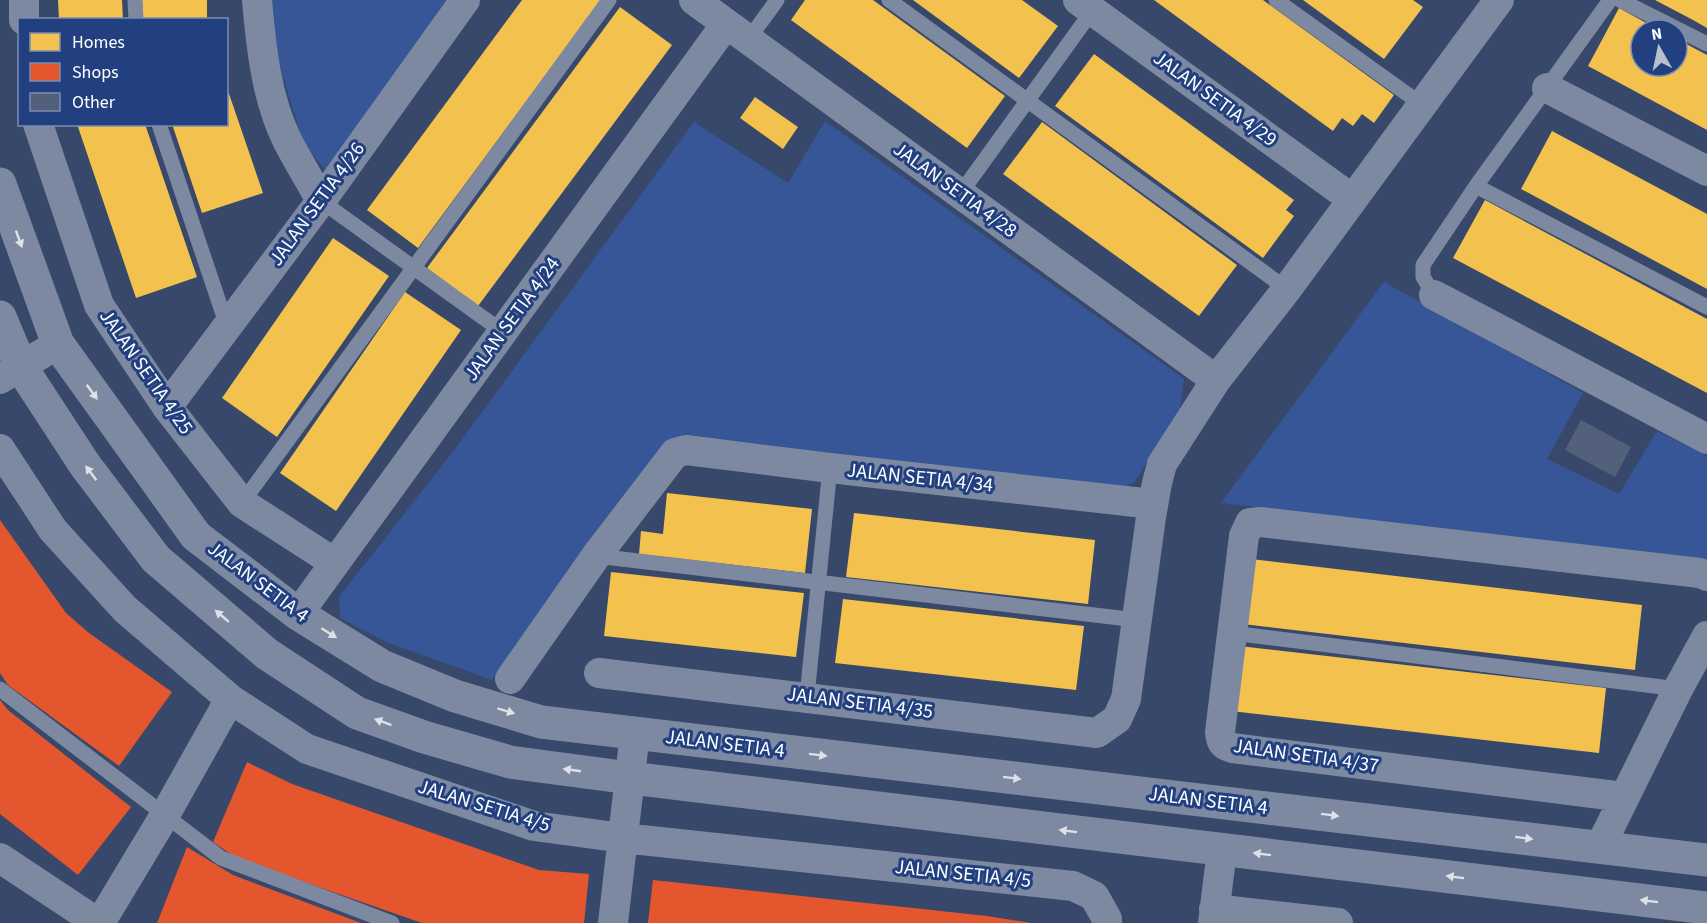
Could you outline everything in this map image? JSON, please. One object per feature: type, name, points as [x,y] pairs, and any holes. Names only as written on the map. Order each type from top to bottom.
[{"type":"street","points":[[24,0],[24,18]]},
{"type":"street","points":[[257,0],[270,93],[279,122],[287,141],[321,201]]},
{"type":"street","name":"JALAN SETIA 4/26","points":[[167,407],[321,201],[465,0]]},
{"type":"street","name":"JALAN SETIA 4/28","points":[[694,0],[1216,380]]},
{"type":"street","points":[[1137,620],[1153,504],[1162,464],[1216,380],[1287,290],[1421,104],[1490,3]]},
{"type":"street","name":"JALAN SETIA 4/29","points":[[1090,4],[1352,199]]},
{"type":"street","name":"JALAN SETIA 4/24","points":[[298,614],[503,332],[737,32]]},
{"type":"street","points":[[1547,88],[1707,171]]},
{"type":"street","name":"JALAN SETIA 4/25","points":[[39,126],[99,305],[167,407],[242,503],[335,563]]},
{"type":"street","name":"JALAN SETIA 4","points":[[0,184],[58,344],[196,536],[298,614],[382,666],[455,696],[541,722],[1707,860]]},
{"type":"street","points":[[1434,295],[1707,439]]},
{"type":"street","points":[[0,316],[10,373],[85,465],[156,559],[267,654],[357,712],[424,737],[510,762],[630,778],[1707,908]]},
{"type":"street","points":[[10,373],[58,344]]},
{"type":"street","name":"JALAN SETIA 4/5","points":[[0,449],[53,530],[117,600],[230,699],[307,749],[534,826],[623,838],[1073,886],[1094,896],[1107,923]]},
{"type":"street","name":"JALAN SETIA 4/34","points":[[596,556],[669,460],[675,453],[686,450],[1153,504]]},
{"type":"street","name":"JALAN SETIA 4/37","points":[[1624,797],[1225,746],[1221,742],[1220,732],[1244,536],[1250,524],[1261,522],[1700,573],[1707,576]]},
{"type":"street","points":[[510,679],[596,556]]},
{"type":"street","name":"JALAN SETIA 4/35","points":[[599,673],[807,696],[1097,733],[1117,719],[1126,699],[1137,620]]},
{"type":"street","points":[[1600,847],[1678,689],[1707,636]]},
{"type":"street","points":[[0,858],[99,923],[165,815],[230,699]]},
{"type":"street","points":[[613,923],[635,734]]},
{"type":"street","points":[[1222,849],[1214,916],[1338,923]]},
{"type":"lane","points":[[135,0],[135,18]]},
{"type":"lane","points":[[242,503],[609,0]]},
{"type":"lane","points":[[737,32],[777,0]]},
{"type":"lane","points":[[889,0],[1287,290]]},
{"type":"lane","points":[[1276,0],[1421,104]]},
{"type":"lane","points":[[1434,295],[1423,277],[1423,266],[1476,186],[1610,0]]},
{"type":"lane","points":[[1620,0],[1707,44]]},
{"type":"lane","points":[[960,194],[1028,101],[1090,4]]},
{"type":"lane","points":[[160,126],[227,326]]},
{"type":"lane","points":[[1476,186],[1707,307]]},
{"type":"lane","points":[[321,201],[503,332]]},
{"type":"lane","points":[[807,696],[830,468]]},
{"type":"lane","points":[[596,556],[1137,620]]},
{"type":"lane","points":[[1232,633],[1678,689]]},
{"type":"lane","points":[[0,689],[221,858],[392,923]]},
{"type":"shaded area","points":[[270,0],[446,0],[327,171],[304,146],[272,40]]},
{"type":"shaded area","points":[[825,121],[1184,379],[1180,409],[1134,483],[1116,489],[660,449],[492,680],[386,642],[340,618],[339,597],[455,449],[694,122],[788,183]]},
{"type":"shaded area","points":[[1384,282],[1583,393],[1547,459],[1619,494],[1657,431],[1707,456],[1707,561],[1221,503]]},
{"type":"building: Homes","points":[[58,0],[122,0],[123,18],[59,18]]},
{"type":"building: Homes","points":[[142,0],[207,0],[207,18],[143,18]]},
{"type":"building: Homes","points":[[522,0],[601,0],[418,248],[367,210]]},
{"type":"building: Homes","points":[[805,0],[873,0],[1005,96],[967,148],[791,20]]},
{"type":"building: Homes","points":[[913,0],[1022,0],[1058,26],[1019,78]]},
{"type":"building: Homes","points":[[1154,0],[1263,0],[1394,95],[1374,123],[1362,114],[1353,126],[1342,118],[1333,131]]},
{"type":"building: Homes","points":[[1303,0],[1413,0],[1423,7],[1384,59]]},
{"type":"building: Homes","points":[[1655,0],[1707,0],[1707,28],[1693,20]]},
{"type":"building: Homes","points":[[620,7],[672,45],[478,306],[427,268]]},
{"type":"building: Homes","points":[[1619,8],[1637,18],[1629,18],[1629,78],[1689,78],[1689,45],[1707,55],[1707,130],[1588,66]]},
{"type":"building: Homes","points":[[1094,54],[1294,200],[1286,210],[1294,216],[1263,258],[1055,106]]},
{"type":"building: Homes","points":[[228,91],[263,193],[202,213],[173,126],[228,126]]},
{"type":"building: Homes","points":[[755,97],[798,127],[783,149],[740,118]]},
{"type":"building: Homes","points":[[1042,122],[1237,265],[1199,316],[1003,174]]},
{"type":"building: Homes","points":[[78,126],[146,126],[197,277],[136,298]]},
{"type":"building: Homes","points":[[1552,131],[1707,214],[1707,289],[1521,189]]},
{"type":"building: Homes","points":[[1485,200],[1707,319],[1707,393],[1453,258]]},
{"type":"building: Homes","points":[[333,238],[389,276],[277,437],[222,398]]},
{"type":"building: Homes","points":[[405,292],[461,330],[336,511],[280,473]]},
{"type":"building: Homes","points":[[667,493],[812,509],[805,573],[639,554],[641,531],[663,534]]},
{"type":"building: Homes","points":[[854,513],[1095,540],[1088,604],[846,577]]},
{"type":"building: Homes","points":[[1251,559],[1642,605],[1635,670],[1243,624]]},
{"type":"building: Homes","points":[[611,572],[804,593],[796,657],[604,636]]},
{"type":"building: Homes","points":[[843,599],[1084,626],[1076,690],[835,663]]},
{"type":"building: Homes","points":[[1239,646],[1606,688],[1599,753],[1231,711]]},
{"type":"building: Shops","points":[[0,520],[66,613],[89,633],[172,692],[119,766],[8,685],[0,673]]},
{"type":"building: Shops","points":[[0,700],[8,710],[131,807],[78,875],[0,814]]},
{"type":"building: Shops","points":[[247,762],[292,784],[539,870],[589,874],[584,923],[422,923],[238,859],[213,842]]},
{"type":"building: Shops","points":[[187,847],[233,875],[361,923],[157,923]]},
{"type":"building: Shops","points":[[653,880],[987,916],[1031,923],[648,923]]},
{"type":"building: Other","points":[[1581,420],[1631,447],[1615,477],[1565,450]]}]
